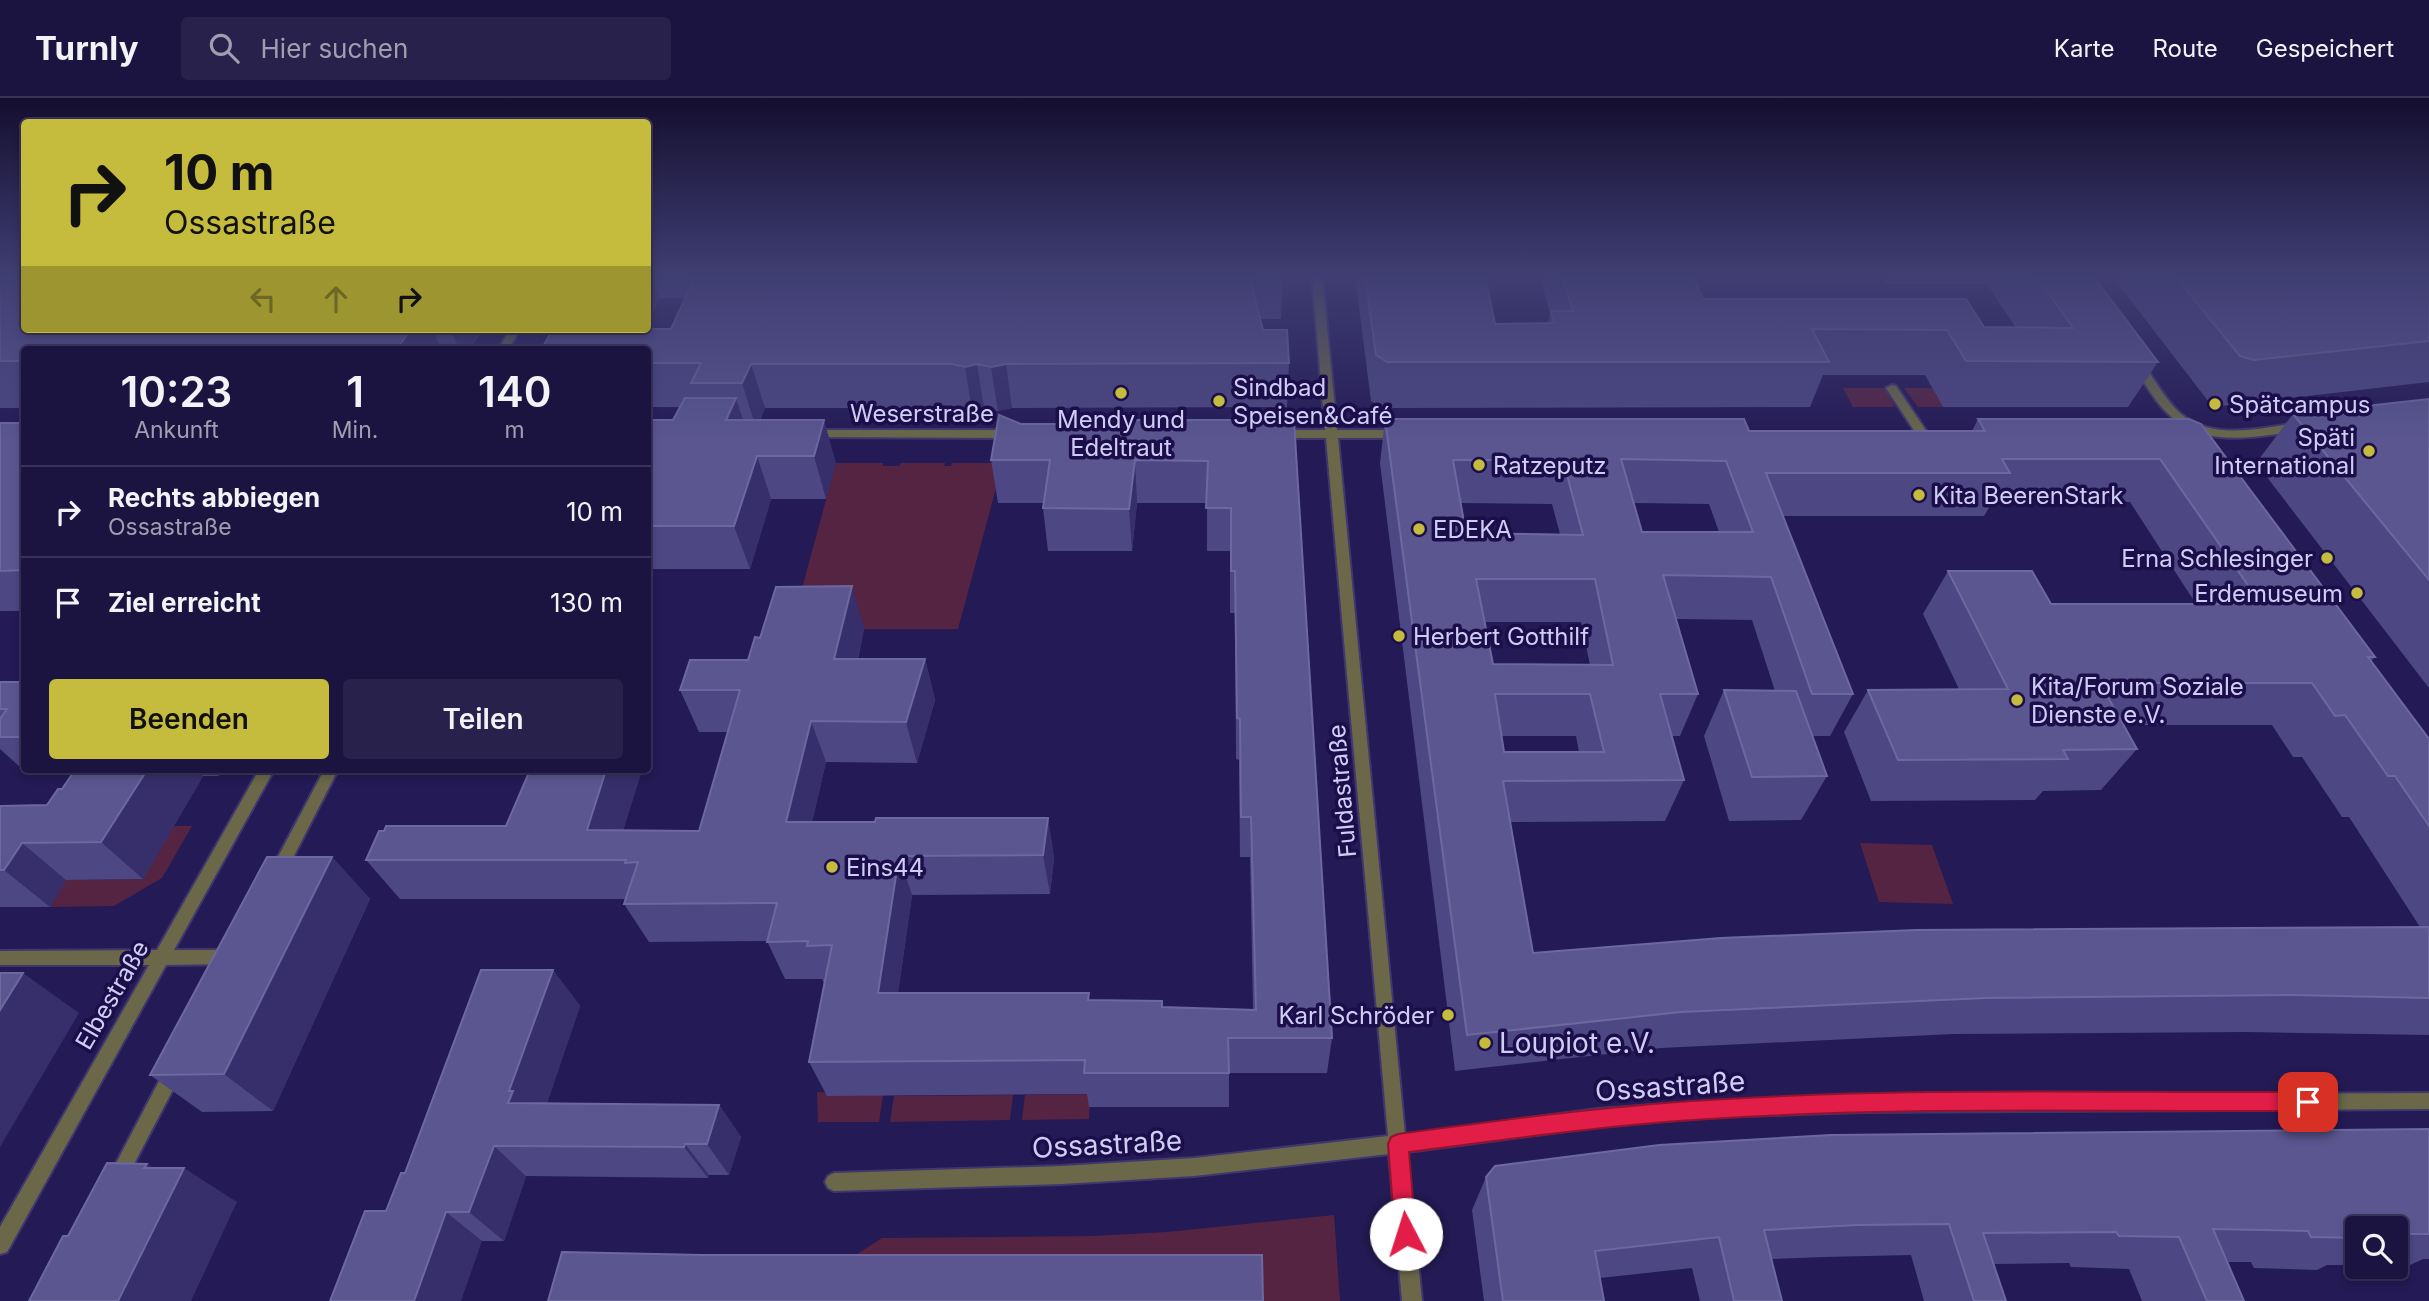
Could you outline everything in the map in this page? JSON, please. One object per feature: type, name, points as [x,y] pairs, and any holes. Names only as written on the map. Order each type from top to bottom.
[{"type":"street","name":"Fuldastraße","points":[[1322,332],[1412,1301]]},
{"type":"street","points":[[2128,350],[2175,414],[2195,428],[2216,435],[2306,426]]},
{"type":"street","points":[[1892,388],[1902,407],[1912,416],[1923,435]]},
{"type":"street","name":"Weserstraße","points":[[799,434],[1033,434]]},
{"type":"street","points":[[1260,434],[1409,434]]},
{"type":"street","points":[[1906,435],[1936,435]]},
{"type":"street","name":"Elbestraße","points":[[0,1245],[265,773]]},
{"type":"street","points":[[273,882],[329,773]]},
{"type":"street","points":[[0,958],[162,958],[236,952],[222,977]]},
{"type":"street","points":[[108,1196],[180,1058]]},
{"type":"street","name":"Ossastraße","points":[[834,1182],[1062,1175],[1194,1167],[1597,1118],[1712,1109],[1862,1104],[2429,1101]]},
{"type":"shaded area","points":[[1843,388],[1885,388],[1895,407],[1853,407]]},
{"type":"shaded area","points":[[1904,388],[1932,388],[1943,407],[1918,407]]},
{"type":"shaded area","points":[[836,463],[883,463],[883,466],[899,466],[901,463],[945,463],[944,466],[951,466],[952,463],[1007,463],[1002,466],[958,629],[791,629]]},
{"type":"shaded area","points":[[174,826],[192,826],[162,878],[114,906],[50,907],[66,880],[143,879]]},
{"type":"shaded area","points":[[1860,843],[1932,845],[1953,904],[1879,902]]},
{"type":"shaded area","points":[[817,1092],[883,1095],[879,1122],[818,1122]]},
{"type":"shaded area","points":[[1090,1094],[1089,1119],[1022,1120],[1025,1095]]},
{"type":"shaded area","points":[[1013,1095],[1010,1120],[890,1122],[894,1096]]},
{"type":"shaded area","points":[[1334,1215],[1340,1301],[1260,1301],[848,1260],[882,1238],[1094,1236],[1167,1232]]},
{"type":"building","points":[[0,332],[408,333],[399,346],[21,346],[21,361],[0,361]]},
{"type":"building","points":[[1287,332],[1289,363],[1006,364],[991,367],[977,364],[965,367],[952,364],[751,364],[742,383],[691,383],[701,363],[651,363],[651,346],[543,346],[551,333]]},
{"type":"building","points":[[1373,332],[1814,332],[1829,362],[1387,362],[1376,355]]},
{"type":"building","points":[[1948,332],[2135,332],[2158,362],[1966,361]]},
{"type":"building","points":[[2221,332],[2429,332],[2429,341],[2254,360],[2240,356]]},
{"type":"building","points":[[685,398],[736,398],[726,420],[824,420],[814,456],[757,456],[734,526],[651,526],[651,420],[673,420]]},
{"type":"building","points":[[2429,399],[2429,580],[2293,414]]},
{"type":"building","points":[[999,415],[1021,424],[1059,424],[1060,420],[1294,420],[1332,1038],[1228,1038],[1229,1073],[1084,1073],[1085,1060],[809,1062],[832,945],[807,946],[808,941],[767,942],[777,903],[624,904],[638,862],[625,863],[626,860],[366,860],[379,831],[384,831],[386,826],[506,826],[529,773],[605,773],[587,830],[699,831],[740,690],[680,690],[690,660],[748,660],[755,637],[760,638],[776,587],[852,586],[834,659],[925,659],[906,722],[811,721],[786,822],[875,822],[876,818],[1048,818],[1043,855],[899,856],[878,993],[1089,993],[1088,1000],[1162,1001],[1162,1007],[1256,1010],[1251,817],[1241,817],[1240,719],[1237,718],[1235,571],[1231,571],[1231,508],[1206,508],[1208,461],[1135,460],[1129,509],[1043,508],[1050,460],[991,460]]},
{"type":"building","points":[[1385,419],[1744,419],[1749,431],[1985,431],[1978,419],[2189,419],[2201,424],[2375,657],[2368,657],[2429,739],[2429,826],[2395,776],[2388,776],[2345,715],[2335,716],[2312,683],[2100,683],[2137,749],[2063,750],[2068,759],[1898,760],[1868,690],[2008,689],[1948,571],[2032,571],[2051,604],[2261,604],[2160,459],[2002,459],[2010,473],[1766,473],[1853,694],[1812,694],[1771,577],[1663,575],[1698,694],[1660,694],[1684,780],[1503,781],[1533,953],[1721,938],[1916,930],[2429,927],[2429,998],[2293,995],[1986,998],[1681,1012],[1467,1035]],"holes":[[[1621,459],[1726,461],[1753,532],[1642,532]],[[1453,460],[1563,460],[1583,535],[1466,533]],[[1476,579],[1595,579],[1613,665],[1493,664]],[[1495,694],[1590,694],[1604,752],[1504,752]]]},
{"type":"building","points":[[0,423],[21,423],[21,570],[0,571]]},
{"type":"building","points":[[0,682],[21,682],[21,737],[0,737],[0,719],[7,709],[0,709]]},
{"type":"building","points":[[1724,690],[1796,691],[1827,776],[1752,777]]},
{"type":"building","points":[[73,773],[145,773],[101,842],[22,843],[4,870],[0,870],[0,806],[47,805],[58,789],[62,789]]},
{"type":"building","points":[[267,857],[332,857],[224,1074],[150,1075]]},
{"type":"building","points":[[481,970],[553,970],[509,1091],[513,1091],[508,1103],[719,1105],[707,1144],[685,1144],[684,1147],[494,1146],[469,1212],[446,1212],[414,1301],[330,1301],[365,1211],[386,1211],[401,1173],[405,1173]]},
{"type":"building","points":[[0,973],[23,973],[0,1010]]},
{"type":"building","points":[[2429,1129],[2429,1234],[2408,1234],[2408,1216],[2345,1216],[2345,1238],[2311,1237],[2308,1231],[2213,1229],[2244,1301],[2207,1301],[2179,1237],[2119,1236],[2116,1232],[1983,1233],[2006,1301],[1974,1301],[1949,1224],[1764,1230],[1782,1301],[1734,1301],[1719,1237],[1595,1251],[1604,1301],[1503,1301],[1486,1177],[1495,1166],[1659,1145],[1831,1135]]},
{"type":"building","points":[[107,1163],[147,1164],[144,1168],[184,1168],[118,1301],[29,1301],[63,1236],[68,1236]]},
{"type":"building","points":[[562,1252],[703,1255],[1262,1255],[1263,1301],[548,1301]]},
{"type":"place","name":"Mendy und Edeltraut","points":[[1121,393]]},
{"type":"place","name":"Sindbad Speisen&Café","points":[[1219,401]]},
{"type":"place","name":"Spätcampus","points":[[2215,404]]},
{"type":"place","name":"Späti International","points":[[2369,451]]},
{"type":"place","name":"Ratzeputz","points":[[1479,465]]},
{"type":"place","name":"Kita BeerenStark","points":[[1919,495]]},
{"type":"place","name":"EDEKA","points":[[1419,529]]},
{"type":"place","name":"Erna Schlesinger","points":[[2327,558]]},
{"type":"place","name":"Erdemuseum","points":[[2357,593]]},
{"type":"place","name":"Herbert Gotthilf","points":[[1399,636]]},
{"type":"place","name":"Kita/Forum Soziale Dienste e.V.","points":[[2017,700]]},
{"type":"place","name":"Eins44","points":[[832,867]]},
{"type":"place","name":"Karl Schröder","points":[[1448,1015]]},
{"type":"place","name":"Loupiot e.V.","points":[[1485,1043]]},
{"type":"route","points":[[1406,1234],[1398,1144],[1597,1118],[1712,1109],[1862,1104],[2308,1102]]}]
